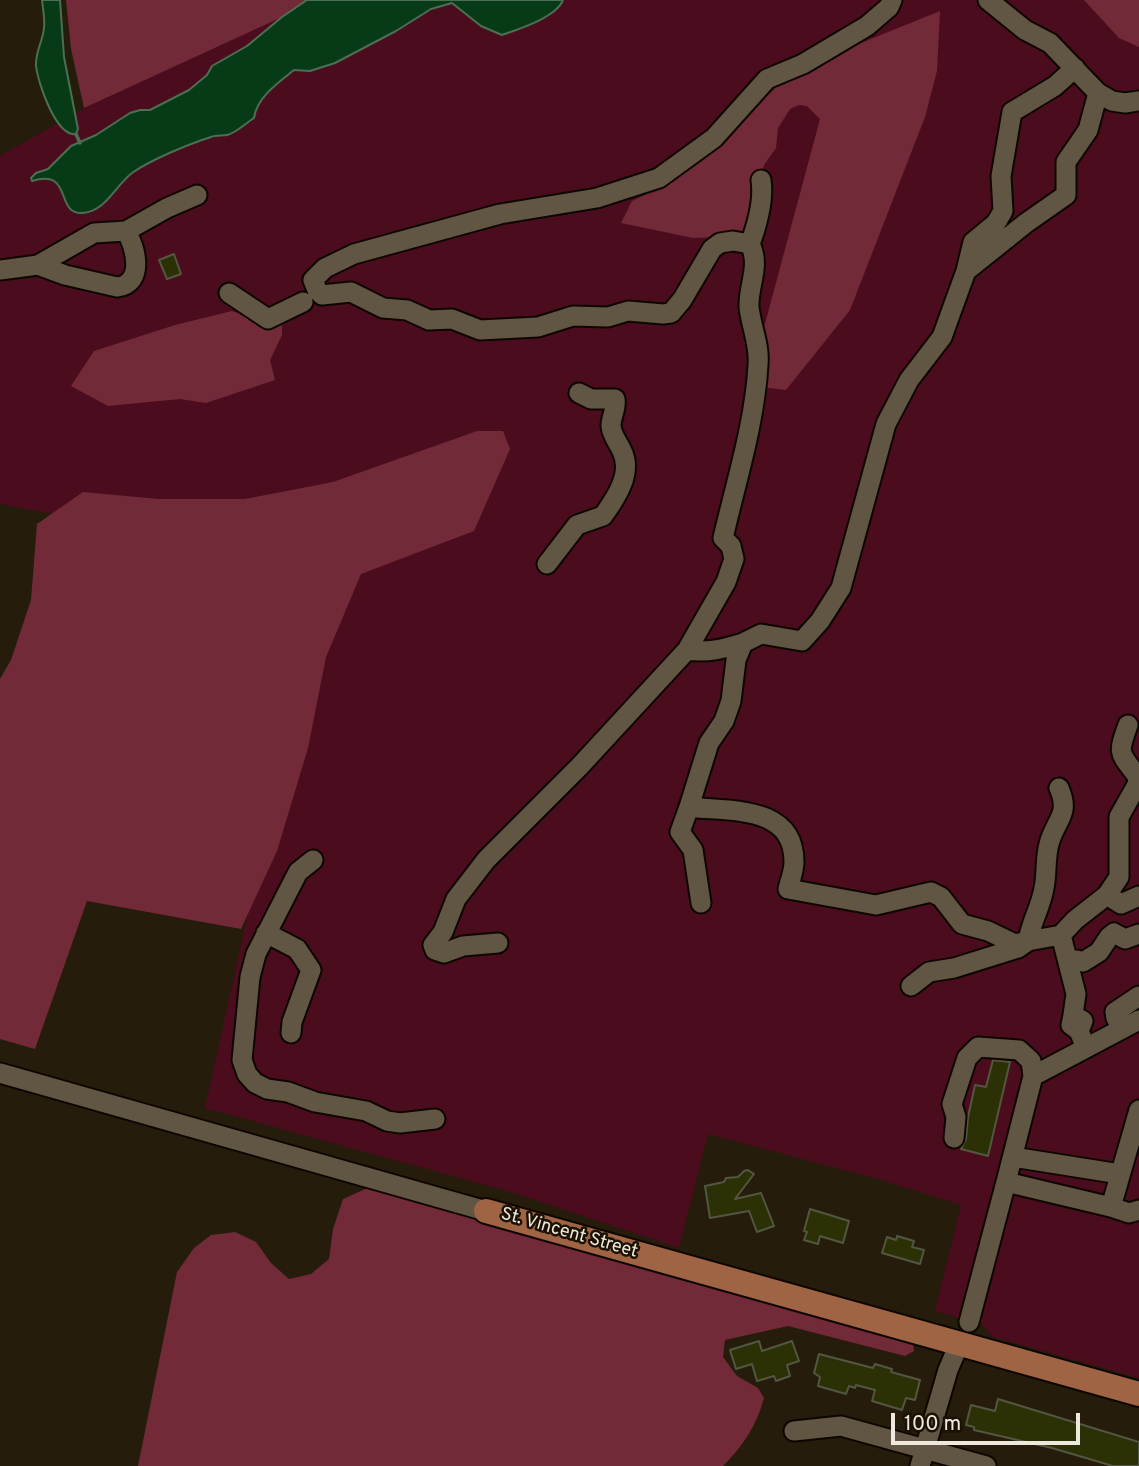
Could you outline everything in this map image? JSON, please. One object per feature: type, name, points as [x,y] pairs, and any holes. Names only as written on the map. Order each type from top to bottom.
[{"type":"main road","name":"St. Vincent Street","points":[[486,1211],[964,1333],[1139,1394]]},
{"type":"street","points":[[313,292],[325,268],[354,254],[500,214],[597,198],[659,177],[715,138],[767,79],[803,64],[867,26],[889,7],[892,0]]},
{"type":"street","points":[[988,0],[1025,30],[1050,43],[1098,93],[1112,101],[1139,101]]},
{"type":"street","points":[[687,650],[704,652],[723,649],[761,634],[802,641],[820,621],[841,588],[886,424],[909,380],[942,337],[966,271],[973,242],[996,223],[1003,211],[1001,176],[1012,112],[1047,92],[1075,68]]},
{"type":"street","points":[[966,271],[1066,195],[1066,162],[1088,131],[1098,93]]},
{"type":"street","points":[[498,943],[463,946],[444,953],[435,950],[433,946],[443,932],[456,899],[486,860],[579,767],[687,650],[726,582],[734,559],[731,546],[723,538],[753,404],[758,365],[758,345],[749,306],[755,266],[750,244],[757,222],[761,180]]},
{"type":"street","points":[[0,270],[43,262],[94,233],[126,231],[197,195]]},
{"type":"street","points":[[43,262],[65,275],[117,287],[124,286],[133,278],[136,265],[135,252],[126,231]]},
{"type":"street","points":[[229,293],[268,319],[313,292],[351,292],[383,308],[407,310],[429,320],[452,319],[480,330],[538,327],[573,316],[607,317],[628,312],[671,313],[682,300],[712,249],[720,243],[733,241],[750,244]]},
{"type":"street","points":[[547,564],[577,526],[603,516],[625,477],[627,464],[613,436],[611,423],[617,407],[615,400],[591,399],[579,393]]},
{"type":"street","points":[[701,903],[693,850],[673,833],[690,807],[709,743],[724,721],[731,701],[736,660],[743,643]]},
{"type":"street","points":[[1079,1032],[1076,994],[1068,952],[1075,920],[1111,889],[1119,877],[1119,817],[1137,785],[1138,777],[1119,749],[1128,725]]},
{"type":"street","points":[[911,986],[929,972],[954,968],[1018,948],[1028,941],[1044,888],[1048,845],[1063,814],[1064,799],[1059,788]]},
{"type":"street","points":[[690,807],[757,813],[785,831],[794,862],[788,889],[876,905],[931,891],[941,897],[962,924],[988,931],[1015,944],[1028,941],[1068,952],[1083,962],[1099,952],[1114,933],[1125,939],[1139,934]]},
{"type":"street","points":[[313,860],[298,872],[256,954],[250,977],[242,1060],[247,1074],[267,1089],[288,1092],[315,1102],[366,1111],[387,1121],[400,1123],[435,1119]]},
{"type":"street","points":[[1111,889],[1133,891],[1139,897]]},
{"type":"street","points":[[266,933],[297,949],[311,970],[292,1022],[291,1033]]},
{"type":"street","points":[[1130,1024],[1116,1018],[1115,1012],[1139,996]]},
{"type":"street","points":[[1033,1076],[1079,1032],[1130,1024]]},
{"type":"street","points":[[922,1457],[948,1370],[964,1333],[1013,1157],[1033,1076],[1031,1060],[1019,1050],[978,1047],[967,1058],[952,1104],[956,1117],[954,1138]]},
{"type":"street","name":"St. Vincent Street","points":[[0,1073],[486,1211]]},
{"type":"street","points":[[1111,1207],[1139,1110]]},
{"type":"street","points":[[1013,1157],[1120,1174]]},
{"type":"street","points":[[1006,1182],[1129,1213],[1139,1210]]},
{"type":"street","points":[[794,1431],[841,1426],[922,1457],[986,1466]]},
{"type":"shaded area","points":[[42,0],[60,0],[64,57],[78,129],[76,134],[69,133],[55,118],[37,74],[36,61],[44,25]]},
{"type":"shaded area","points":[[66,0],[307,0],[282,17],[84,108],[71,49]]},
{"type":"shaded area","points":[[292,0],[1139,0],[1139,1378],[993,1337],[983,1325],[935,1311],[961,1205],[878,1179],[708,1134],[679,1248],[511,1192],[205,1108],[324,566],[0,504],[0,156],[90,105]]},
{"type":"shaded area","points":[[307,0],[563,0],[546,17],[502,35],[481,26],[452,3],[431,9],[335,63],[310,71],[294,70],[259,103],[254,118],[237,130],[227,135],[213,136],[149,163],[132,173],[104,203],[91,211],[74,212],[54,181],[32,181],[31,178],[36,173],[48,169],[71,146],[96,135],[130,113],[150,110],[189,90],[207,75],[212,66],[247,46]]},
{"type":"shaded area","points":[[1084,0],[1139,0],[1139,47],[1119,38]]},
{"type":"shaded area","points":[[940,11],[937,71],[925,117],[850,310],[786,390],[761,387],[762,335],[820,119],[807,106],[799,105],[790,109],[778,128],[776,148],[764,165],[748,236],[693,238],[621,223],[632,201],[673,182],[786,78],[829,56]]},
{"type":"shaded area","points":[[232,311],[260,321],[282,323],[282,335],[270,360],[275,380],[206,403],[180,399],[108,406],[71,386],[94,351],[175,325]]},
{"type":"shaded area","points":[[477,431],[503,431],[510,449],[474,531],[361,574],[326,657],[308,748],[277,851],[241,929],[87,901],[35,1049],[0,1039],[0,679],[11,660],[31,600],[37,524],[83,492],[158,499],[245,499],[333,482]]},
{"type":"shaded area","points":[[370,1187],[913,1344],[914,1351],[905,1356],[788,1326],[725,1340],[723,1357],[737,1376],[758,1388],[764,1398],[748,1435],[723,1466],[138,1466],[177,1272],[194,1248],[211,1235],[235,1232],[256,1242],[271,1263],[289,1279],[311,1274],[329,1259],[333,1229],[343,1199]]},
{"type":"building","points":[[174,254],[181,274],[167,279],[159,260]]},
{"type":"building","points":[[993,1060],[1010,1062],[988,1156],[961,1149],[966,1139],[975,1085],[986,1087]]},
{"type":"building","points":[[748,1170],[754,1174],[735,1199],[761,1193],[774,1226],[757,1232],[749,1211],[710,1218],[705,1186],[724,1182],[726,1178],[738,1177]]},
{"type":"building","points":[[810,1209],[849,1221],[843,1243],[820,1236],[818,1244],[804,1240]]},
{"type":"building","points":[[897,1236],[914,1241],[912,1247],[924,1250],[920,1264],[882,1253],[887,1237],[896,1240]]},
{"type":"building","points":[[759,1341],[762,1351],[792,1341],[799,1361],[787,1365],[790,1376],[776,1381],[774,1376],[757,1381],[752,1364],[736,1369],[730,1350]]},
{"type":"building","points":[[819,1354],[873,1368],[875,1364],[892,1369],[891,1372],[920,1380],[915,1400],[906,1398],[902,1410],[872,1401],[875,1390],[856,1385],[855,1388],[849,1386],[846,1394],[818,1386],[820,1377],[814,1373]]},
{"type":"building","points":[[998,1399],[1139,1442],[1139,1466],[1113,1466],[1052,1448],[974,1430],[974,1427],[966,1425],[971,1405],[995,1411]]},
{"type":"waterway","points":[[76,134],[80,143]]}]
